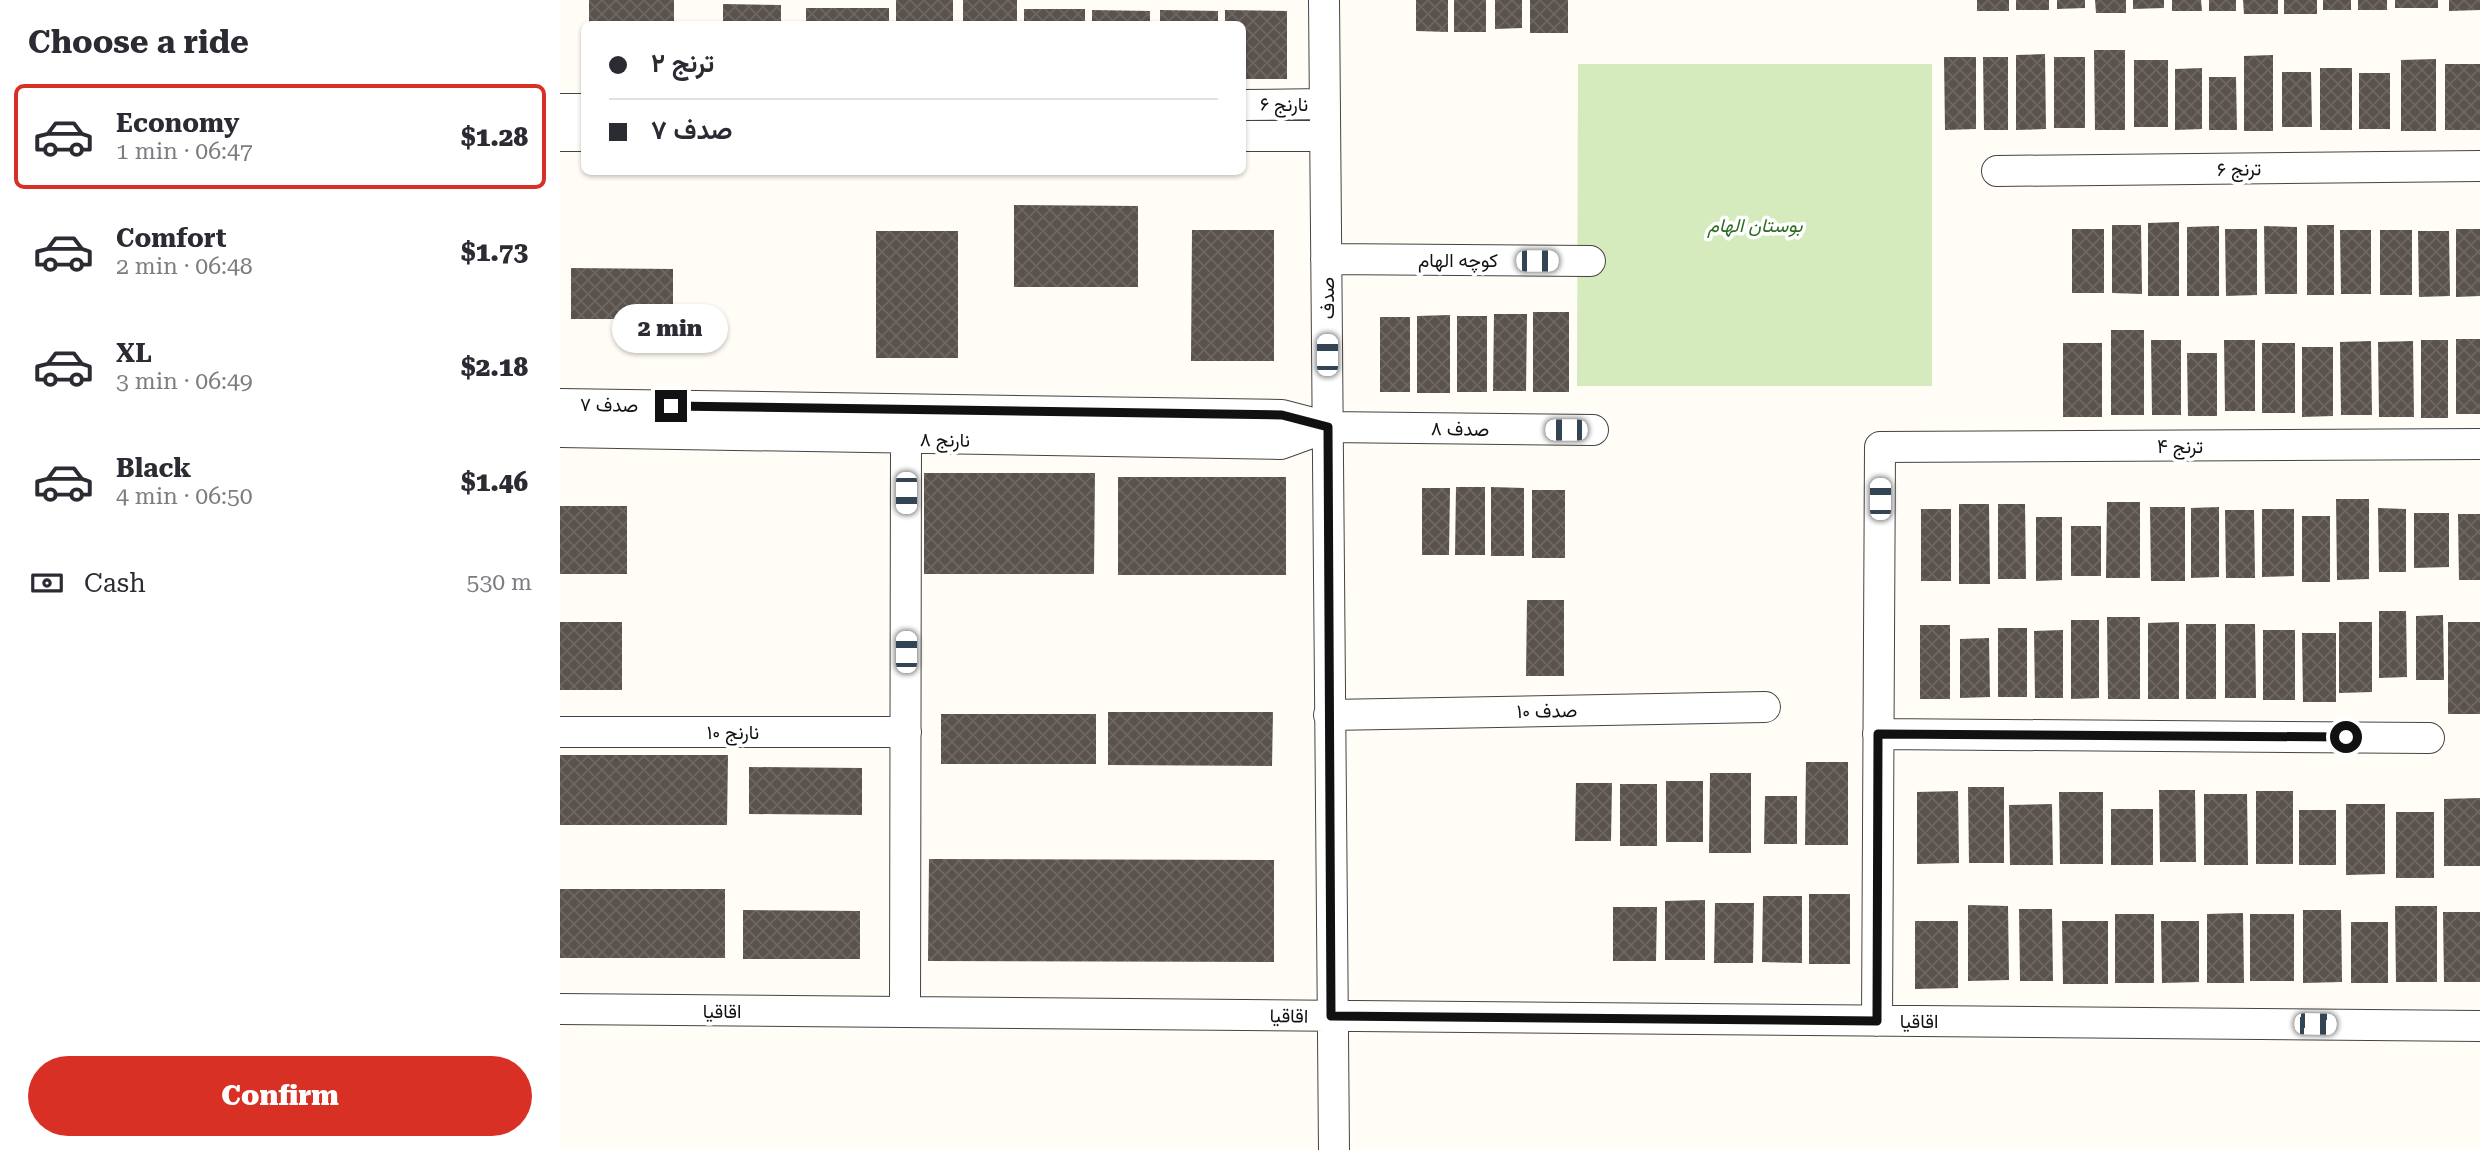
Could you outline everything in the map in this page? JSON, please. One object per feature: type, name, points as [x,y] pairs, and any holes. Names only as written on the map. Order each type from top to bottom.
[{"type":"street","name":"صدف","points":[[1324,0],[1334,1150]]},
{"type":"street","name":"نارنج ۶","points":[[1246,104],[1325,104]]},
{"type":"street","points":[[560,109],[581,109]]},
{"type":"street","points":[[560,136],[581,136]]},
{"type":"street","points":[[1246,136],[1325,136]]},
{"type":"street","name":"ترنج ۶","points":[[1997,171],[2480,166]]},
{"type":"street","name":"کوچه الهام","points":[[1326,259],[1590,261]]},
{"type":"street","name":"صدف ۷","points":[[560,404],[1282,415],[1328,427]]},
{"type":"street","name":"صدف ۸","points":[[1328,427],[1593,430]]},
{"type":"street","name":"نارنج ۸","points":[[560,432],[906,440],[1281,444],[1328,427]]},
{"type":"street","points":[[905,1012],[906,440]]},
{"type":"street","name":"ترنج ۴","points":[[1878,734],[1880,447],[2480,444]]},
{"type":"street","name":"صدف ۱۰","points":[[1329,715],[1765,707]]},
{"type":"street","name":"نارنج ۱۰","points":[[560,732],[906,732]]},
{"type":"street","points":[[1877,1021],[1878,734],[2429,738]]},
{"type":"street","name":"اقاقیا","points":[[560,1009],[2480,1026]]},
{"type":"green space","name":"بوستان الهام","points":[[1578,64],[1932,64],[1932,386],[1577,386]]},
{"type":"building","points":[[589,0],[674,0],[674,21],[589,21]]},
{"type":"building","points":[[896,0],[953,0],[953,21],[896,21]]},
{"type":"building","points":[[963,0],[1017,0],[1017,21],[963,21]]},
{"type":"building","points":[[1416,0],[1448,0],[1448,32],[1416,31]]},
{"type":"building","points":[[1454,0],[1486,0],[1486,32],[1454,32]]},
{"type":"building","points":[[1495,0],[1522,0],[1522,28],[1495,29]]},
{"type":"building","points":[[1530,0],[1568,0],[1568,33],[1530,33]]},
{"type":"building","points":[[1977,0],[2009,0],[2009,11],[1977,11]]},
{"type":"building","points":[[2016,0],[2049,0],[2049,10],[2016,10]]},
{"type":"building","points":[[2057,0],[2085,0],[2085,8],[2057,9]]},
{"type":"building","points":[[2095,0],[2126,0],[2126,13],[2096,13]]},
{"type":"building","points":[[2133,0],[2164,0],[2164,8],[2133,9]]},
{"type":"building","points":[[2172,0],[2201,0],[2202,11],[2172,11]]},
{"type":"building","points":[[2209,0],[2236,0],[2236,11],[2209,11]]},
{"type":"building","points":[[2243,0],[2278,0],[2278,14],[2244,14]]},
{"type":"building","points":[[2284,0],[2317,0],[2317,14],[2284,14]]},
{"type":"building","points":[[2323,0],[2351,0],[2351,10],[2323,10]]},
{"type":"building","points":[[2358,0],[2387,0],[2387,10],[2358,10]]},
{"type":"building","points":[[2395,0],[2438,0],[2438,8],[2395,8]]},
{"type":"building","points":[[2449,0],[2480,0],[2480,10],[2449,11]]},
{"type":"building","points":[[723,4],[781,5],[781,21],[723,21]]},
{"type":"building","points":[[806,8],[889,8],[889,21],[806,21]]},
{"type":"building","points":[[1024,9],[1085,9],[1085,21],[1024,21]]},
{"type":"building","points":[[1092,10],[1150,11],[1150,21],[1092,21]]},
{"type":"building","points":[[1160,10],[1218,11],[1218,21],[1160,21]]},
{"type":"building","points":[[1225,10],[1287,11],[1287,79],[1246,79],[1246,21],[1225,21]]},
{"type":"building","points":[[2094,50],[2125,50],[2125,130],[2095,130]]},
{"type":"building","points":[[2045,54],[2046,129],[2016,130],[2016,55]]},
{"type":"building","points":[[2273,55],[2273,131],[2244,131],[2244,56]]},
{"type":"building","points":[[1944,57],[1976,57],[1976,129],[1945,130]]},
{"type":"building","points":[[1983,57],[2008,57],[2008,130],[1984,130]]},
{"type":"building","points":[[2054,57],[2085,57],[2085,128],[2054,128]]},
{"type":"building","points":[[2436,59],[2436,131],[2401,131],[2401,60]]},
{"type":"building","points":[[2134,60],[2168,60],[2168,127],[2134,127]]},
{"type":"building","points":[[2445,64],[2480,64],[2480,130],[2445,130]]},
{"type":"building","points":[[2202,68],[2202,129],[2175,130],[2175,69]]},
{"type":"building","points":[[2320,68],[2352,68],[2352,130],[2320,130]]},
{"type":"building","points":[[2282,72],[2311,72],[2312,127],[2282,127]]},
{"type":"building","points":[[2359,73],[2390,73],[2390,129],[2359,129]]},
{"type":"building","points":[[2209,77],[2236,77],[2237,130],[2209,130]]},
{"type":"building","points":[[1014,205],[1138,206],[1138,287],[1014,287]]},
{"type":"building","points":[[2179,222],[2179,296],[2148,296],[2148,223]]},
{"type":"building","points":[[2112,225],[2141,225],[2142,294],[2112,293]]},
{"type":"building","points":[[2307,225],[2334,225],[2334,295],[2307,295]]},
{"type":"building","points":[[2219,226],[2219,296],[2187,296],[2187,227]]},
{"type":"building","points":[[2264,226],[2297,227],[2297,294],[2265,294]]},
{"type":"building","points":[[2072,229],[2104,229],[2104,293],[2072,293]]},
{"type":"building","points":[[2225,229],[2257,229],[2257,295],[2226,296]]},
{"type":"building","points":[[2456,229],[2480,229],[2480,296],[2456,297]]},
{"type":"building","points":[[1192,230],[1274,230],[1274,361],[1191,361]]},
{"type":"building","points":[[2340,230],[2371,230],[2371,294],[2341,294]]},
{"type":"building","points":[[2380,230],[2412,230],[2412,295],[2380,295]]},
{"type":"building","points":[[876,231],[958,231],[958,358],[876,358]]},
{"type":"building","points":[[2418,231],[2449,231],[2450,296],[2419,297]]},
{"type":"building","points":[[571,268],[673,269],[673,319],[571,319]]},
{"type":"building","points":[[1533,312],[1569,312],[1569,392],[1533,392]]},
{"type":"building","points":[[1494,314],[1527,314],[1526,391],[1493,391]]},
{"type":"building","points":[[1450,315],[1450,393],[1417,393],[1417,316]]},
{"type":"building","points":[[1457,316],[1487,316],[1487,392],[1457,392]]},
{"type":"building","points":[[1380,317],[1410,317],[1410,392],[1380,392]]},
{"type":"building","points":[[2111,330],[2144,330],[2144,415],[2111,415]]},
{"type":"building","points":[[2456,339],[2480,339],[2480,414],[2456,414]]},
{"type":"building","points":[[2151,340],[2181,340],[2181,415],[2152,415]]},
{"type":"building","points":[[2224,340],[2255,340],[2255,411],[2225,411]]},
{"type":"building","points":[[2421,340],[2448,340],[2448,418],[2421,418]]},
{"type":"building","points":[[2371,341],[2372,415],[2341,415],[2340,342]]},
{"type":"building","points":[[2413,341],[2414,417],[2379,417],[2378,342]]},
{"type":"building","points":[[2063,343],[2102,343],[2102,417],[2063,417]]},
{"type":"building","points":[[2262,343],[2295,343],[2295,413],[2262,413]]},
{"type":"building","points":[[2302,347],[2333,347],[2333,416],[2302,417]]},
{"type":"building","points":[[2187,353],[2217,353],[2217,416],[2188,416]]},
{"type":"building","points":[[924,473],[1095,473],[1094,574],[924,574]]},
{"type":"building","points":[[1118,477],[1286,477],[1286,575],[1118,575]]},
{"type":"building","points":[[1456,487],[1485,487],[1485,555],[1455,555]]},
{"type":"building","points":[[1491,487],[1524,488],[1524,556],[1491,556]]},
{"type":"building","points":[[1422,488],[1450,488],[1449,555],[1422,555]]},
{"type":"building","points":[[1532,490],[1565,490],[1565,558],[1532,558]]},
{"type":"building","points":[[2336,499],[2369,499],[2369,579],[2337,580]]},
{"type":"building","points":[[2107,502],[2140,502],[2140,578],[2106,578]]},
{"type":"building","points":[[1959,504],[1989,504],[1990,584],[1959,584]]},
{"type":"building","points":[[1998,504],[2025,504],[2026,579],[1998,579]]},
{"type":"building","points":[[560,506],[627,506],[627,574],[560,574]]},
{"type":"building","points":[[2150,507],[2185,507],[2185,581],[2151,581]]},
{"type":"building","points":[[2219,507],[2219,577],[2191,578],[2191,508]]},
{"type":"building","points":[[2378,508],[2406,509],[2406,572],[2379,572]]},
{"type":"building","points":[[1921,509],[1951,509],[1951,581],[1921,581]]},
{"type":"building","points":[[2262,509],[2294,509],[2294,576],[2262,577]]},
{"type":"building","points":[[2225,510],[2254,510],[2255,578],[2226,578]]},
{"type":"building","points":[[2414,513],[2449,513],[2449,567],[2414,568]]},
{"type":"building","points":[[2458,514],[2480,514],[2480,580],[2459,580]]},
{"type":"building","points":[[2302,516],[2330,516],[2330,582],[2302,582]]},
{"type":"building","points":[[2036,517],[2062,517],[2062,580],[2036,581]]},
{"type":"building","points":[[2071,526],[2101,526],[2101,576],[2071,576]]},
{"type":"building","points":[[1527,600],[1564,600],[1564,676],[1526,676]]},
{"type":"building","points":[[2379,611],[2406,611],[2407,677],[2379,678]]},
{"type":"building","points":[[2443,615],[2444,680],[2416,680],[2416,616]]},
{"type":"building","points":[[2107,617],[2140,617],[2140,699],[2108,699]]},
{"type":"building","points":[[2071,620],[2099,620],[2099,698],[2071,699]]},
{"type":"building","points":[[560,622],[622,622],[622,690],[560,690]]},
{"type":"building","points":[[2179,622],[2179,699],[2148,699],[2148,623]]},
{"type":"building","points":[[2339,622],[2372,622],[2372,692],[2339,693]]},
{"type":"building","points":[[2448,622],[2480,622],[2480,714],[2448,714]]},
{"type":"building","points":[[2186,624],[2216,624],[2216,699],[2186,699]]},
{"type":"building","points":[[2225,624],[2255,624],[2256,698],[2225,698]]},
{"type":"building","points":[[1920,625],[1950,625],[1950,699],[1920,699]]},
{"type":"building","points":[[1998,628],[2027,628],[2027,697],[1998,697]]},
{"type":"building","points":[[2063,630],[2063,698],[2035,698],[2034,631]]},
{"type":"building","points":[[2263,630],[2295,630],[2295,700],[2263,700]]},
{"type":"building","points":[[2302,633],[2336,633],[2336,702],[2303,702]]},
{"type":"building","points":[[1989,638],[1990,697],[1960,698],[1960,639]]},
{"type":"building","points":[[1108,712],[1273,712],[1272,766],[1108,765]]},
{"type":"building","points":[[941,714],[1096,714],[1096,764],[941,764]]},
{"type":"building","points":[[560,755],[728,755],[727,825],[560,825]]},
{"type":"building","points":[[1806,762],[1848,762],[1848,845],[1805,845]]},
{"type":"building","points":[[749,767],[862,768],[862,815],[749,814]]},
{"type":"building","points":[[1710,773],[1751,773],[1751,853],[1709,853]]},
{"type":"building","points":[[1666,781],[1703,781],[1703,842],[1666,842]]},
{"type":"building","points":[[1576,783],[1612,783],[1611,841],[1575,841]]},
{"type":"building","points":[[1620,784],[1657,784],[1657,846],[1620,846]]},
{"type":"building","points":[[1968,787],[2004,787],[2004,863],[1969,863]]},
{"type":"building","points":[[2159,790],[2195,790],[2196,862],[2160,862]]},
{"type":"building","points":[[1958,791],[1959,863],[1917,864],[1917,792]]},
{"type":"building","points":[[2256,791],[2293,791],[2293,864],[2256,864]]},
{"type":"building","points":[[2059,792],[2103,792],[2103,864],[2060,864]]},
{"type":"building","points":[[2204,794],[2247,794],[2248,865],[2204,865]]},
{"type":"building","points":[[1765,796],[1797,796],[1797,844],[1764,844]]},
{"type":"building","points":[[2480,798],[2480,866],[2444,866],[2444,799]]},
{"type":"building","points":[[2052,804],[2053,865],[2010,865],[2009,805]]},
{"type":"building","points":[[2346,804],[2385,804],[2385,874],[2346,875]]},
{"type":"building","points":[[2111,809],[2153,809],[2153,865],[2111,865]]},
{"type":"building","points":[[2299,810],[2336,810],[2336,865],[2299,865]]},
{"type":"building","points":[[2396,812],[2434,812],[2434,878],[2396,878]]},
{"type":"building","points":[[929,859],[1274,860],[1274,962],[928,961]]},
{"type":"building","points":[[560,889],[725,889],[725,958],[560,958]]},
{"type":"building","points":[[1809,894],[1850,894],[1850,964],[1809,964]]},
{"type":"building","points":[[1763,896],[1802,896],[1802,963],[1762,962]]},
{"type":"building","points":[[1705,900],[1705,960],[1665,960],[1665,901]]},
{"type":"building","points":[[1715,903],[1754,903],[1753,963],[1714,963]]},
{"type":"building","points":[[1968,905],[2008,906],[2009,980],[1968,981]]},
{"type":"building","points":[[2395,906],[2437,906],[2437,982],[2396,982]]},
{"type":"building","points":[[1613,907],[1657,907],[1656,961],[1613,961]]},
{"type":"building","points":[[2019,909],[2052,909],[2053,981],[2020,981]]},
{"type":"building","points":[[743,910],[860,911],[860,959],[743,959]]},
{"type":"building","points":[[2303,910],[2341,910],[2342,982],[2303,983]]},
{"type":"building","points":[[2443,912],[2480,912],[2480,982],[2444,982]]},
{"type":"building","points":[[2243,913],[2244,983],[2207,983],[2207,914]]},
{"type":"building","points":[[2115,914],[2154,914],[2154,983],[2115,983]]},
{"type":"building","points":[[2250,914],[2294,914],[2294,981],[2250,981]]},
{"type":"building","points":[[1915,921],[1958,921],[1958,988],[1915,989]]},
{"type":"building","points":[[2062,921],[2108,921],[2108,984],[2063,984]]},
{"type":"building","points":[[2161,921],[2199,921],[2199,982],[2162,983]]},
{"type":"building","points":[[2351,922],[2388,922],[2388,983],[2351,983]]},
{"type":"route","points":[[671,406],[1282,415],[1328,427],[1331,1016],[1877,1021],[1878,734],[2346,737]]}]
